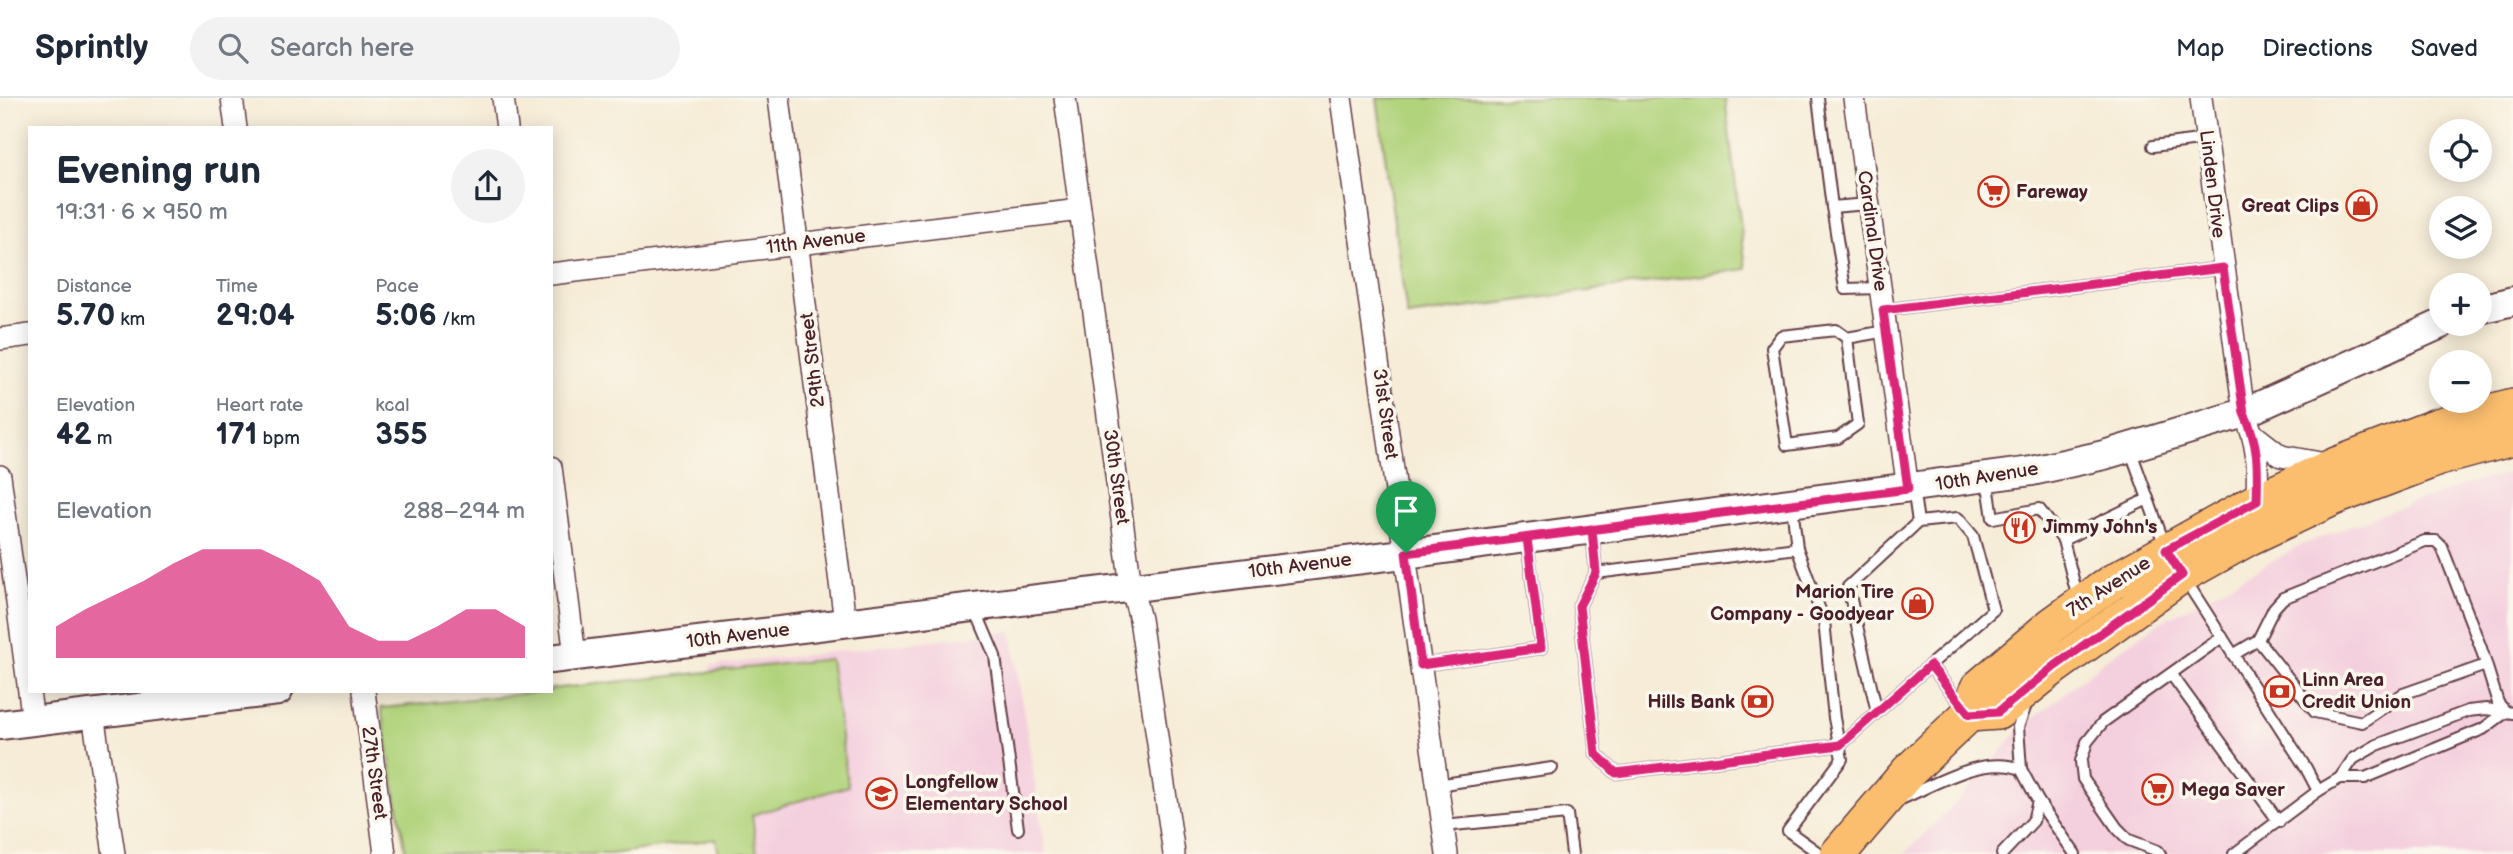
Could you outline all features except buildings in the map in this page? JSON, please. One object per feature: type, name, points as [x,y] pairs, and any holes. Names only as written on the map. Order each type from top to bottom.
[{"type":"main road","name":"7th Avenue","points":[[1969,714],[1998,712],[2174,563],[2257,501],[2336,465],[2437,426],[2513,406]]},
{"type":"main road","name":"7th Avenue","points":[[1838,854],[1908,772],[1969,714],[1978,688],[2052,625],[2112,582],[2250,537],[2333,498],[2440,458],[2513,438]]},
{"type":"street","points":[[232,98],[236,126]]},
{"type":"street","points":[[503,98],[507,126]]},
{"type":"street","name":"29th Street","points":[[779,98],[845,622]]},
{"type":"street","name":"30th Street","points":[[1065,98],[1131,586],[1140,619],[1174,854]]},
{"type":"street","name":"31st Street","points":[[1340,98],[1447,854]]},
{"type":"street","name":"Cardinal Drive","points":[[1854,98],[1910,489]]},
{"type":"street","name":"Linden Drive","points":[[2201,98],[2223,268],[2258,467],[2257,501]]},
{"type":"street","name":"11th Avenue","points":[[553,274],[1080,211]]},
{"type":"street","points":[[2492,306],[2513,301]]},
{"type":"street","name":"10th Avenue","points":[[563,657],[1527,538],[2032,471],[2249,424],[2429,330]]},
{"type":"street","points":[[0,338],[28,335]]},
{"type":"street","points":[[2249,424],[2281,456],[2336,465]]},
{"type":"street","points":[[0,475],[28,684]]},
{"type":"street","points":[[553,499],[563,657]]},
{"type":"street","points":[[29,693],[33,721]]},
{"type":"street","points":[[0,725],[262,693]]},
{"type":"street","name":"27th Street","points":[[364,693],[385,854]]},
{"type":"street","points":[[93,714],[114,854]]},
{"type":"lane","points":[[1818,98],[1845,289],[1880,288]]},
{"type":"lane","points":[[2154,146],[2206,139]]},
{"type":"lane","points":[[1832,207],[1868,204]]},
{"type":"lane","points":[[1847,338],[1884,321],[2223,268]]},
{"type":"lane","points":[[1836,330],[1847,338],[1857,424],[1838,438],[1787,445],[1772,348],[1781,336],[1836,330]]},
{"type":"lane","points":[[2130,448],[2174,563],[2306,768],[2318,791]]},
{"type":"lane","points":[[1987,478],[1993,518],[2039,509],[2063,540],[2079,606]]},
{"type":"lane","points":[[1910,489],[1917,522]]},
{"type":"lane","points":[[2063,540],[2148,499]]},
{"type":"lane","points":[[1791,504],[1797,548],[1824,621],[1834,718],[1842,759],[1788,831],[1820,854]]},
{"type":"lane","points":[[1592,529],[1596,573],[1579,606],[1596,754],[1616,773],[1840,745],[1993,610],[1973,536],[1958,518],[1917,522],[1848,587],[1877,712]]},
{"type":"lane","points":[[1421,665],[1541,648],[1527,538]]},
{"type":"lane","points":[[2233,655],[2258,640],[2274,608],[2284,598],[2425,541],[2436,541],[2442,547],[2498,703],[2510,712]]},
{"type":"lane","points":[[1596,573],[1797,548]]},
{"type":"lane","points":[[974,606],[995,656],[1018,829]]},
{"type":"lane","points":[[2160,854],[2129,840],[2117,828],[2083,779],[2081,761],[2087,742],[2103,722],[2222,637]]},
{"type":"lane","points":[[2258,640],[2315,712],[2362,722],[2403,694],[2486,665]]},
{"type":"lane","points":[[1930,665],[1969,714]]},
{"type":"lane","points":[[2055,666],[2025,706],[2018,727],[2021,769],[2038,801],[2075,854]]},
{"type":"lane","points":[[2171,674],[2278,822]]},
{"type":"lane","points":[[2234,854],[2318,791],[2340,778],[2353,759],[2377,744],[2468,711],[2486,709],[2510,712]]},
{"type":"lane","points":[[2340,778],[2365,778],[2483,729],[2510,712]]},
{"type":"lane","points":[[1875,810],[1960,774],[1990,765],[2007,764],[2021,769]]},
{"type":"lane","points":[[1437,785],[1552,768]]},
{"type":"lane","points":[[2002,854],[2033,821],[2038,801]]},
{"type":"lane","points":[[1443,826],[1567,814],[1572,854]]},
{"type":"shaded area","points":[[2513,472],[2513,854],[1904,854],[1977,781],[2017,732],[2108,658],[2159,623],[2302,545],[2389,511],[2470,483]]},
{"type":"shaded area","name":"Longfellow Elementary School","points":[[1011,631],[1046,854],[735,854],[710,666]]},
{"type":"green space","points":[[1377,98],[1725,98],[1746,269],[1407,316]]},
{"type":"green space","points":[[830,659],[848,786],[752,815],[757,854],[719,854],[716,839],[611,854],[406,854],[381,708],[553,693],[553,689]]},
{"type":"place","name":"Fareway","points":[[1993,192]]},
{"type":"place","name":"Great Clips","points":[[2362,206]]},
{"type":"place","name":"Jimmy John's","points":[[2020,527]]},
{"type":"place","name":"Marion Tire Company - Goodyear","points":[[1917,603]]},
{"type":"place","name":"Linn Area Credit Union","points":[[2279,691]]},
{"type":"place","name":"Hills Bank","points":[[1758,702]]},
{"type":"place","name":"Mega Saver","points":[[2158,790]]},
{"type":"place","name":"Longfellow Elementary School","points":[[882,793]]},
{"type":"route","points":[[1406,553],[1421,665],[1541,648],[1527,538],[1908,489],[1883,310],[2223,268],[2244,413],[2254,435],[2258,467],[2257,501],[2166,550],[2182,575],[2055,666],[1998,712],[1969,714],[1930,665],[1840,745],[1616,773],[1596,754],[1579,606],[1596,573],[1592,529],[1406,553]]}]
